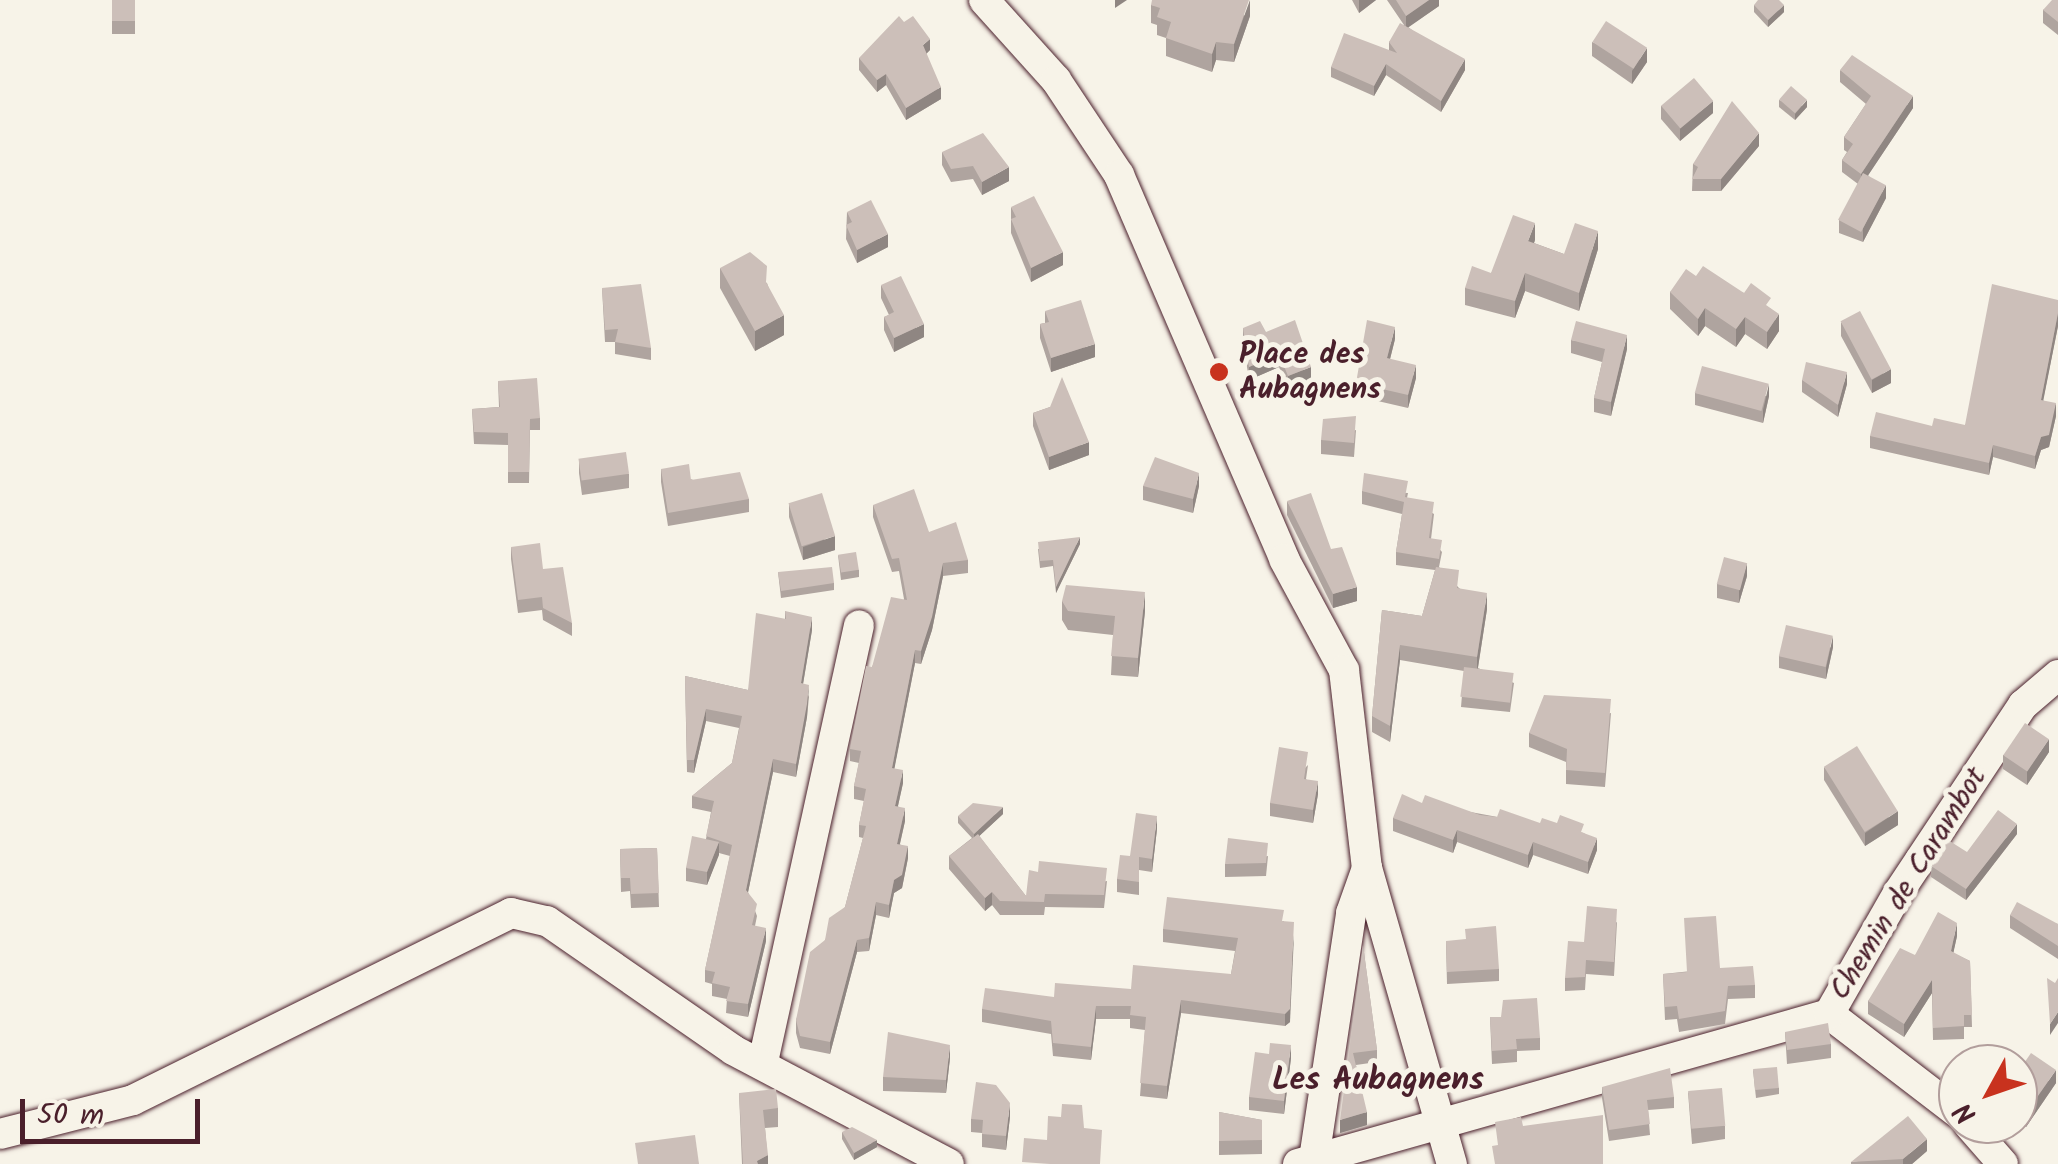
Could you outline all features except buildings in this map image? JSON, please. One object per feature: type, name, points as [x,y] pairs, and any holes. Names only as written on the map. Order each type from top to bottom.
[{"type":"street","points":[[997,4],[1056,80],[1119,175],[1284,559],[1344,670],[1367,868],[1452,1164]]},
{"type":"street","points":[[763,1062],[860,626]]},
{"type":"street","name":"Chemin de Carambot","points":[[1306,1162],[1441,1128],[1459,1116],[1829,1014],[1898,893],[2023,705],[2058,675]]},
{"type":"street","points":[[1306,1162],[1351,913],[1367,868]]},
{"type":"street","points":[[0,1134],[133,1100],[511,913],[547,921],[733,1050],[763,1062],[949,1164]]},
{"type":"street","points":[[1829,1014],[1938,1098]]},
{"type":"street","points":[[1986,1144],[2003,1164]]},
{"type":"place","name":"Place des Aubagnens","points":[[1219,372]]},
{"type":"district","name":"Les Aubagnens","points":[[1378,1081]]}]
